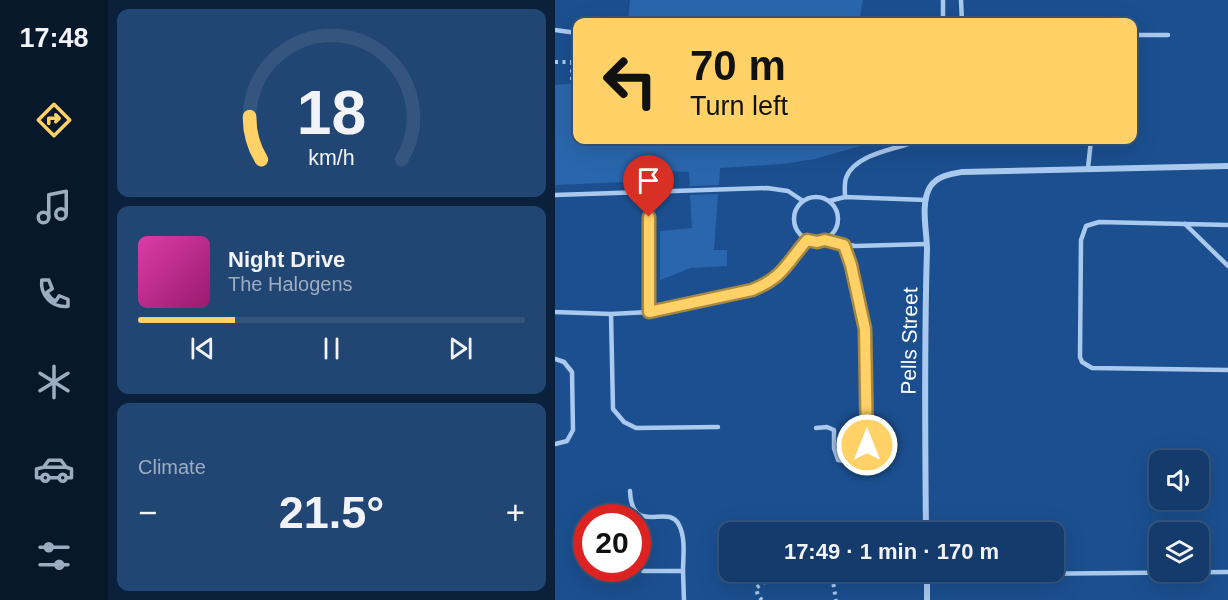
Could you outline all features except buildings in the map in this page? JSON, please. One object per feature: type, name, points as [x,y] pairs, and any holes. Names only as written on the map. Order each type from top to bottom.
[{"type":"street","points":[[1088,168],[1228,166]]},
{"type":"street","name":"Pells Street","points":[[926,522],[924,370],[926,200],[930,188],[941,177],[962,172],[1088,168]]},
{"type":"street","points":[[927,582],[927,600]]},
{"type":"lane","points":[[943,0],[943,18]]},
{"type":"lane","points":[[961,0],[962,18]]},
{"type":"lane","points":[[555,30],[573,32]]},
{"type":"lane","points":[[1137,35],[1168,35]]},
{"type":"lane","points":[[846,197],[846,178],[857,164],[874,154],[908,144]]},
{"type":"lane","points":[[1088,168],[1091,144]]},
{"type":"lane","points":[[555,195],[767,188],[788,191],[804,201]]},
{"type":"lane","points":[[649,193],[649,312]]},
{"type":"lane","points":[[829,201],[837,210],[839,220],[836,230],[825,240],[817,242],[807,240],[799,234],[794,225],[795,210],[804,201],[815,197],[829,201],[846,197],[926,200]]},
{"type":"lane","points":[[1228,225],[1099,222],[1086,226],[1081,240],[1080,357],[1082,362],[1092,368],[1228,370]]},
{"type":"lane","points":[[1185,224],[1228,266]]},
{"type":"lane","points":[[555,312],[611,314],[649,312],[752,290],[781,273],[807,240]]},
{"type":"lane","points":[[825,240],[844,245],[927,244]]},
{"type":"lane","points":[[816,428],[827,427],[834,430],[834,448],[838,460],[858,459],[865,454],[867,445],[865,329],[851,265],[844,245]]},
{"type":"lane","points":[[611,314],[613,409],[624,422],[636,428],[718,427]]},
{"type":"lane","points":[[555,359],[564,362],[572,372],[573,430],[567,441],[555,444]]},
{"type":"lane","points":[[630,492],[631,503],[636,513],[642,516],[671,518],[679,525],[682,534],[684,600]]},
{"type":"lane","points":[[651,571],[683,571]]},
{"type":"lane","points":[[1064,573],[1228,572]]},
{"type":"path","points":[[555,62],[573,62]]},
{"type":"path","points":[[572,80],[573,74]]},
{"type":"path","points":[[762,600],[756,588],[765,582]]},
{"type":"path","points":[[833,582],[836,600]]},
{"type":"route","points":[[649,217],[649,312],[752,290],[764,285],[775,279],[788,266],[807,240],[817,242],[825,240],[844,245],[851,265],[867,345],[867,445]]}]
